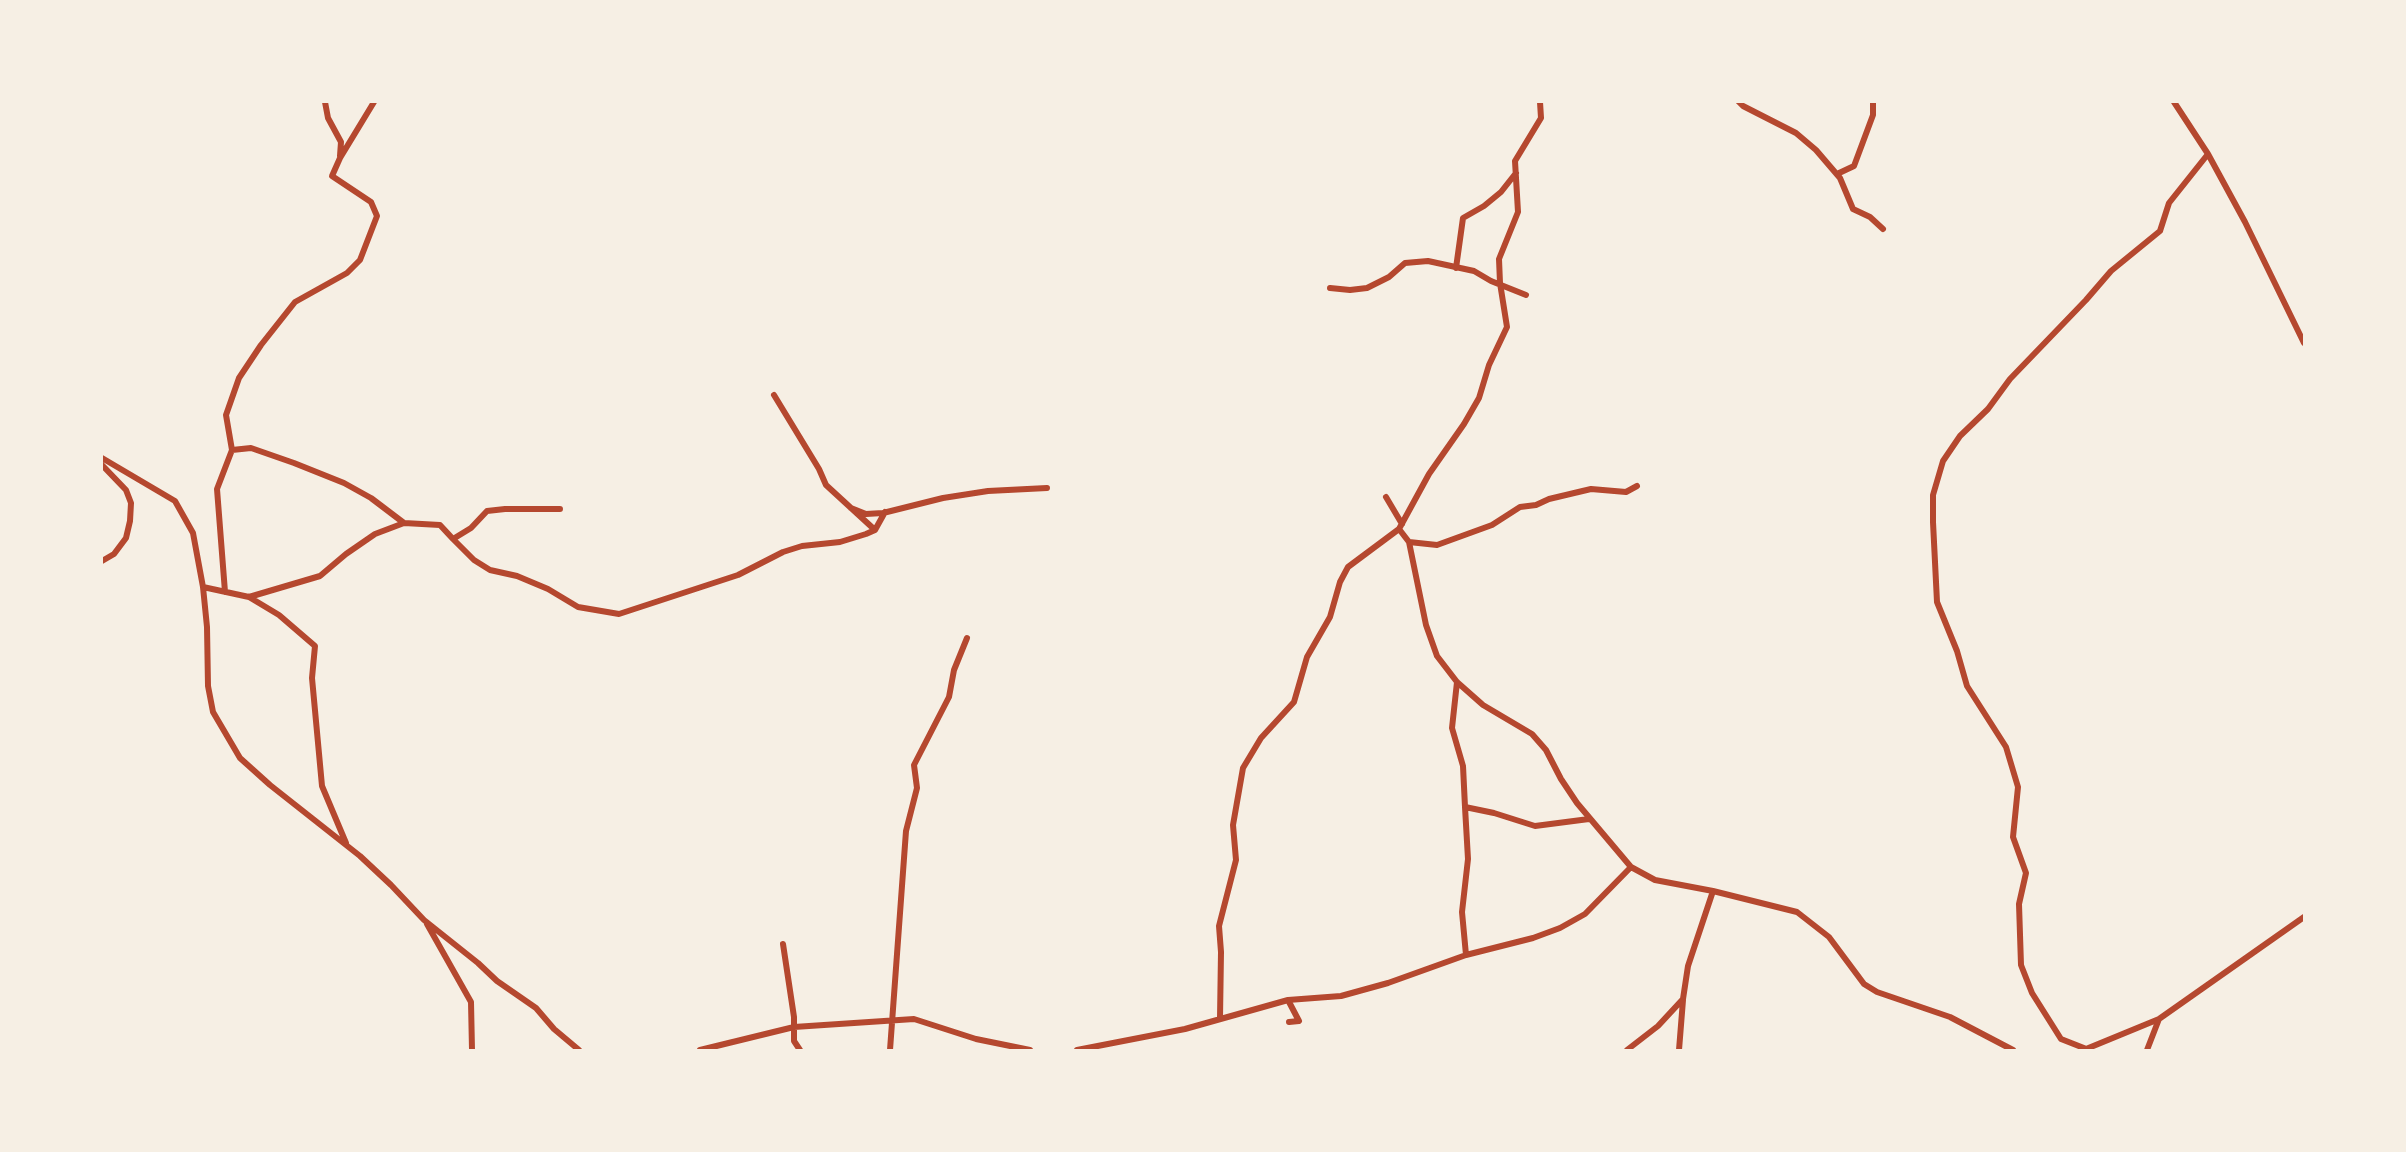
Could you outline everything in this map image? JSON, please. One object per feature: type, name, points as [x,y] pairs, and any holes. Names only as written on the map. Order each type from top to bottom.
[{"type":"street","points":[[325,102],[328,118],[341,142],[340,158]]},
{"type":"street","points":[[225,593],[217,489],[232,450],[226,415],[239,378],[295,302],[347,273],[360,260],[377,216],[371,202],[332,176],[374,102]]},
{"type":"street","points":[[1220,1018],[1219,926],[1236,860],[1233,825],[1243,768],[1261,738],[1294,702],[1307,657],[1330,617],[1340,582],[1348,567],[1401,527],[1429,474],[1479,398],[1489,365],[1507,327],[1499,259],[1518,212],[1516,160],[1541,118],[1540,102]]},
{"type":"street","points":[[1739,102],[1796,133],[1816,150],[1837,174],[1853,209],[1870,217],[1883,229]]},
{"type":"street","points":[[1837,174],[1854,166],[1873,115],[1873,102]]},
{"type":"street","points":[[2174,102],[2208,154],[2305,342]]},
{"type":"street","points":[[2208,154],[2169,203],[2160,231],[2111,271],[2010,379],[1988,409],[1960,436],[1943,461],[1933,495],[1937,602],[1957,651],[1967,686],[2006,747],[2018,787],[2013,837],[2026,873],[2019,904],[2021,965],[2032,993],[2061,1039],[2085,1050],[2159,1019],[2305,917]]},
{"type":"street","points":[[1456,268],[1463,218],[1501,192],[1516,173]]},
{"type":"street","points":[[1330,288],[1367,288],[1405,263],[1427,261],[1474,271],[1526,295]]},
{"type":"street","points":[[774,395],[813,458],[826,485],[875,530]]},
{"type":"street","points":[[232,450],[251,448],[344,483],[371,498],[404,523]]},
{"type":"street","points":[[102,458],[175,501],[193,533],[203,587],[208,686],[213,712],[240,758],[391,885],[424,920],[497,981],[536,1009],[579,1051]]},
{"type":"street","points":[[102,465],[126,490],[131,503],[125,538],[114,554],[102,561]]},
{"type":"street","points":[[1409,542],[1437,545],[1492,525],[1520,507],[1591,489],[1626,492],[1637,486]]},
{"type":"street","points":[[851,508],[866,514],[988,491],[1047,488]]},
{"type":"street","points":[[1386,496],[1409,542],[1426,625],[1437,656],[1457,682],[1483,705],[1532,734],[1546,750],[1561,779],[1589,819],[1631,867],[1655,880],[1797,912],[1829,937],[1864,984],[1877,992],[1950,1017],[2013,1051]]},
{"type":"street","points":[[453,539],[471,528],[487,511],[559,509]]},
{"type":"street","points":[[249,597],[320,576],[374,534],[404,523],[440,524],[474,560],[490,570],[517,576],[548,589],[578,607],[619,614],[738,575],[802,545],[840,542],[875,530],[885,512]]},
{"type":"street","points":[[203,587],[249,597],[279,615],[315,646],[312,678],[322,786],[348,848]]},
{"type":"street","points":[[890,1051],[906,831],[917,789],[914,765],[949,697],[954,670],[967,638]]},
{"type":"street","points":[[1457,682],[1452,728],[1463,766],[1468,859],[1462,912],[1466,955]]},
{"type":"street","points":[[1465,807],[1535,826],[1589,819]]},
{"type":"street","points":[[1077,1051],[1185,1029],[1288,1000],[1341,996],[1388,984],[1466,955],[1533,938],[1560,928],[1585,914],[1631,867]]},
{"type":"street","points":[[1678,1051],[1688,966],[1713,891]]},
{"type":"street","points":[[424,920],[471,1002],[472,1051]]},
{"type":"street","points":[[783,944],[794,1041],[800,1051]]},
{"type":"street","points":[[1627,1051],[1658,1026],[1683,999]]},
{"type":"street","points":[[1288,1000],[1299,1021],[1289,1022]]},
{"type":"street","points":[[700,1051],[794,1027],[914,1019],[976,1039],[1030,1051]]},
{"type":"street","points":[[2147,1051],[2159,1019]]}]
